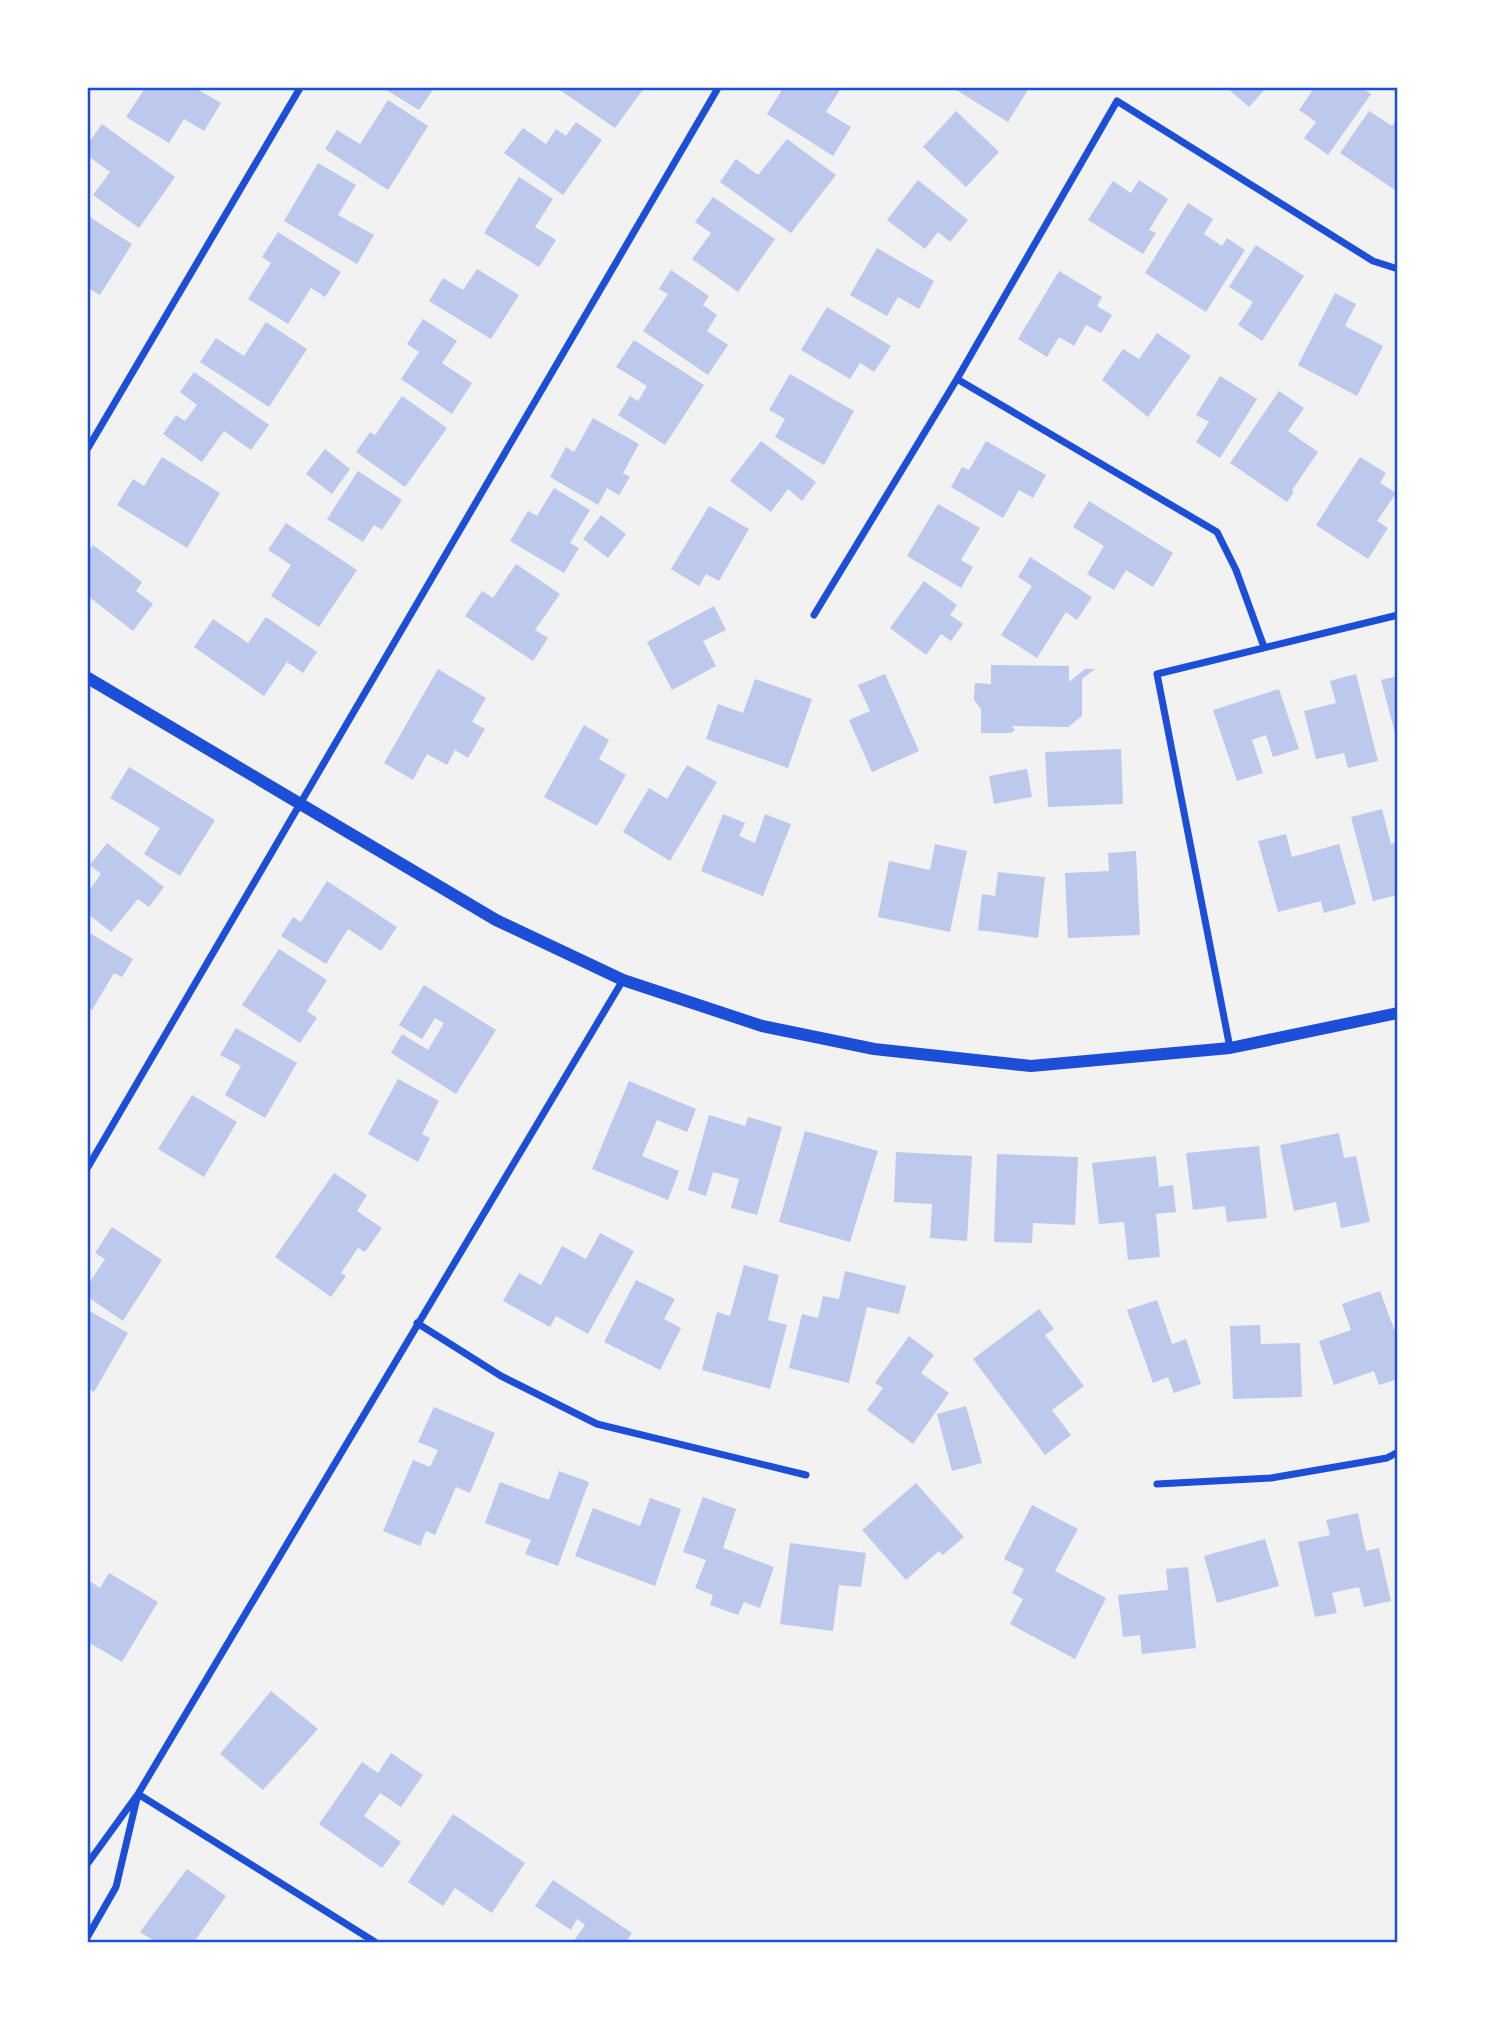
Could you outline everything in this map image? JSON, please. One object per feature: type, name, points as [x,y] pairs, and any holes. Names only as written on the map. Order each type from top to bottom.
[{"type":"street","points":[[88,448],[300,88]]},
{"type":"street","points":[[88,1167],[718,88]]},
{"type":"street","points":[[814,615],[957,379],[1117,101],[1373,261],[1398,270]]},
{"type":"street","points":[[957,379],[1217,532],[1236,570],[1264,647]]},
{"type":"street","points":[[1230,1048],[1157,674],[1398,615]]},
{"type":"street","points":[[88,678],[496,920],[623,980],[762,1026],[874,1049],[1031,1066],[1230,1048],[1398,1013]]},
{"type":"street","points":[[88,1863],[138,1794],[623,980]]},
{"type":"street","points":[[417,1323],[500,1376],[597,1424],[806,1475]]},
{"type":"street","points":[[1157,1483],[1271,1478],[1387,1458],[1398,1452]]},
{"type":"street","points":[[88,1936],[116,1887],[138,1794]]},
{"type":"street","points":[[138,1794],[375,1942]]},
{"type":"building","points":[[145,88],[195,88],[221,103],[204,131],[184,119],[169,143],[126,117]]},
{"type":"building","points":[[383,88],[434,88],[419,110]]},
{"type":"building","points":[[557,88],[644,88],[615,128]]},
{"type":"building","points":[[783,88],[841,88],[826,112],[851,127],[833,156],[767,114]]},
{"type":"building","points":[[953,88],[1029,88],[1008,122]]},
{"type":"building","points":[[1227,88],[1266,88],[1249,107]]},
{"type":"building","points":[[1314,88],[1362,88],[1371,94],[1328,155],[1304,138],[1316,122],[1299,110]]},
{"type":"building","points":[[388,100],[428,126],[388,190],[325,149],[337,130],[360,144]]},
{"type":"building","points":[[956,111],[999,152],[966,187],[923,147]]},
{"type":"building","points":[[1369,111],[1392,126],[1398,117],[1398,192],[1340,153]]},
{"type":"building","points":[[576,122],[602,140],[563,195],[504,153],[523,128],[546,144],[556,129],[566,136]]},
{"type":"building","points":[[102,124],[175,177],[139,228],[93,195],[110,172],[88,156],[88,144]]},
{"type":"building","points":[[787,139],[836,175],[791,233],[720,182],[736,159],[758,175]]},
{"type":"building","points":[[318,163],[356,185],[338,215],[374,235],[357,264],[284,221]]},
{"type":"building","points":[[519,177],[553,199],[535,227],[556,240],[539,267],[484,233]]},
{"type":"building","points":[[918,180],[968,220],[950,242],[938,232],[925,249],[887,220]]},
{"type":"building","points":[[1139,180],[1168,199],[1149,230],[1156,233],[1143,254],[1088,220],[1113,181],[1131,193]]},
{"type":"building","points":[[713,197],[775,239],[738,292],[692,259],[711,233],[695,222]]},
{"type":"building","points":[[1188,203],[1213,219],[1204,234],[1222,246],[1227,238],[1245,250],[1206,312],[1145,273]]},
{"type":"building","points":[[88,216],[132,244],[100,295],[88,288]]},
{"type":"building","points":[[278,232],[341,272],[325,297],[311,288],[288,324],[248,299],[271,263],[262,257]]},
{"type":"building","points":[[1256,245],[1304,276],[1262,341],[1238,325],[1253,302],[1229,287]]},
{"type":"building","points":[[877,248],[934,281],[919,309],[898,297],[887,316],[850,295]]},
{"type":"building","points":[[477,269],[519,295],[491,339],[429,301],[443,278],[463,290]]},
{"type":"building","points":[[671,270],[709,296],[703,305],[717,315],[707,331],[728,345],[708,375],[643,331],[668,294],[659,289]]},
{"type":"building","points":[[1059,271],[1102,297],[1097,306],[1112,315],[1101,333],[1086,325],[1074,346],[1059,337],[1047,357],[1018,339]]},
{"type":"building","points":[[1335,293],[1356,304],[1345,326],[1383,346],[1357,396],[1298,365]]},
{"type":"building","points":[[827,307],[891,346],[874,372],[860,363],[850,379],[801,350]]},
{"type":"building","points":[[423,319],[457,341],[442,363],[472,383],[452,414],[401,379],[419,352],[407,344]]},
{"type":"building","points":[[266,322],[307,349],[269,407],[200,362],[216,338],[244,356]]},
{"type":"building","points":[[1157,333],[1191,356],[1148,417],[1102,380],[1123,349],[1139,359]]},
{"type":"building","points":[[634,340],[704,385],[665,445],[618,415],[630,396],[638,401],[647,386],[616,367]]},
{"type":"building","points":[[194,372],[269,425],[251,450],[224,431],[202,462],[163,434],[176,415],[185,421],[197,405],[180,392]]},
{"type":"building","points":[[790,374],[854,411],[824,465],[775,437],[785,419],[769,410]]},
{"type":"building","points":[[1220,376],[1257,399],[1220,458],[1196,442],[1209,422],[1196,415]]},
{"type":"building","points":[[1279,391],[1304,408],[1288,431],[1318,452],[1287,502],[1230,463]]},
{"type":"building","points":[[402,396],[447,428],[405,487],[356,452],[370,432],[375,435]]},
{"type":"building","points":[[593,418],[639,444],[623,473],[630,477],[619,495],[607,488],[598,505],[550,477],[566,447],[574,452]]},
{"type":"building","points":[[761,441],[816,482],[802,501],[788,489],[771,512],[730,481]]},
{"type":"building","points":[[986,441],[1046,475],[1033,498],[1019,490],[1003,518],[951,487],[962,467],[969,470]]},
{"type":"building","points":[[325,449],[350,469],[332,494],[306,474]]},
{"type":"building","points":[[162,457],[220,493],[187,548],[117,505],[133,479],[144,486]]},
{"type":"building","points":[[1360,457],[1386,473],[1380,483],[1396,493],[1377,521],[1388,528],[1368,559],[1316,525]]},
{"type":"building","points":[[358,471],[402,500],[382,530],[374,525],[363,542],[327,519]]},
{"type":"building","points":[[554,488],[590,510],[570,543],[579,548],[564,573],[510,541],[528,511],[537,516]]},
{"type":"building","points":[[1089,501],[1173,553],[1153,587],[1126,570],[1114,590],[1087,574],[1104,546],[1073,527]]},
{"type":"building","points":[[938,504],[980,528],[961,560],[973,567],[961,588],[907,556]]},
{"type":"building","points":[[709,506],[749,529],[719,581],[706,574],[699,586],[671,569]]},
{"type":"building","points":[[601,515],[626,534],[608,558],[583,539]]},
{"type":"building","points":[[286,523],[357,570],[319,627],[271,596],[291,565],[268,550]]},
{"type":"building","points":[[93,545],[142,582],[136,591],[153,604],[133,631],[88,596],[88,553]]},
{"type":"building","points":[[1030,557],[1092,597],[1077,620],[1066,612],[1037,658],[1001,635],[1032,586],[1018,577]]},
{"type":"building","points":[[516,564],[560,594],[535,630],[548,638],[533,661],[465,616],[482,591],[493,598]]},
{"type":"building","points":[[924,581],[957,605],[950,615],[963,624],[951,641],[941,634],[926,655],[890,628]]},
{"type":"building","points":[[714,606],[726,630],[703,641],[716,666],[672,690],[647,642]]},
{"type":"building","points":[[266,617],[317,652],[303,673],[287,662],[264,696],[194,647],[213,619],[248,643]]},
{"type":"building","points":[[991,665],[1069,666],[1069,682],[1085,669],[1095,669],[1082,679],[1082,716],[1068,727],[1012,726],[1015,730],[1011,733],[981,733],[981,709],[974,700],[975,683],[991,684]]},
{"type":"building","points":[[438,669],[486,698],[472,722],[485,729],[468,758],[455,750],[447,765],[427,754],[413,780],[384,763]]},
{"type":"building","points":[[885,674],[919,751],[872,772],[849,720],[870,711],[858,685]]},
{"type":"building","points":[[1356,674],[1378,761],[1348,768],[1344,753],[1316,759],[1304,711],[1336,703],[1330,681]]},
{"type":"building","points":[[1398,676],[1398,741],[1397,741],[1381,680]]},
{"type":"building","points":[[755,679],[812,699],[788,768],[706,739],[718,704],[743,713]]},
{"type":"building","points":[[1279,689],[1299,749],[1273,757],[1266,735],[1252,740],[1263,773],[1237,781],[1213,710]]},
{"type":"building","points":[[584,725],[609,740],[599,759],[626,775],[597,826],[544,797]]},
{"type":"building","points":[[1121,749],[1123,804],[1048,807],[1045,752]]},
{"type":"building","points":[[687,765],[717,782],[670,861],[623,832],[649,788],[667,799]]},
{"type":"building","points":[[129,767],[215,820],[180,876],[144,854],[160,828],[110,798]]},
{"type":"building","points":[[1027,769],[1032,797],[994,804],[989,776]]},
{"type":"building","points":[[1382,809],[1391,844],[1398,842],[1398,895],[1373,901],[1351,817]]},
{"type":"building","points":[[723,814],[745,823],[739,836],[755,843],[765,814],[791,824],[763,896],[701,871]]},
{"type":"building","points":[[1286,834],[1292,857],[1339,844],[1356,904],[1324,913],[1321,901],[1278,912],[1258,841]]},
{"type":"building","points":[[107,843],[164,887],[149,907],[138,899],[111,932],[88,914],[88,892],[101,874],[90,865]]},
{"type":"building","points":[[935,844],[967,851],[950,932],[878,917],[889,861],[930,870]]},
{"type":"building","points":[[1136,851],[1140,935],[1068,938],[1065,873],[1109,871],[1108,853]]},
{"type":"building","points":[[998,872],[1045,877],[1038,938],[978,930],[982,894],[995,896]]},
{"type":"building","points":[[327,881],[397,927],[381,951],[348,929],[326,964],[281,936],[293,917],[301,922]]},
{"type":"building","points":[[88,932],[133,959],[122,977],[114,973],[92,1010],[88,1008]]},
{"type":"building","points":[[279,949],[327,980],[307,1011],[317,1018],[300,1043],[242,1005]]},
{"type":"building","points":[[424,985],[496,1030],[456,1094],[391,1053],[402,1034],[428,1050],[444,1023],[435,1018],[422,1039],[399,1025]]},
{"type":"building","points":[[236,1028],[297,1063],[265,1118],[225,1095],[241,1066],[220,1055]]},
{"type":"building","points":[[398,1079],[439,1101],[422,1134],[430,1138],[418,1162],[368,1134]]},
{"type":"building","points":[[629,1081],[696,1109],[687,1132],[657,1120],[642,1156],[679,1171],[668,1200],[592,1169]]},
{"type":"building","points":[[192,1095],[237,1122],[204,1177],[158,1149]]},
{"type":"building","points":[[709,1115],[745,1126],[748,1117],[782,1127],[757,1215],[731,1208],[739,1179],[713,1172],[706,1196],[688,1190]]},
{"type":"building","points":[[805,1131],[878,1151],[850,1242],[779,1222]]},
{"type":"building","points":[[1339,1133],[1344,1158],[1356,1156],[1370,1222],[1341,1228],[1336,1202],[1294,1211],[1280,1145]]},
{"type":"building","points":[[1259,1146],[1267,1218],[1227,1222],[1225,1206],[1193,1210],[1186,1153]]},
{"type":"building","points":[[896,1152],[972,1156],[967,1241],[930,1238],[932,1204],[894,1202]]},
{"type":"building","points":[[997,1154],[1078,1157],[1075,1225],[1033,1223],[1032,1243],[994,1242]]},
{"type":"building","points":[[1156,1156],[1159,1187],[1173,1185],[1176,1212],[1156,1214],[1160,1257],[1128,1260],[1124,1222],[1099,1224],[1092,1163]]},
{"type":"building","points":[[334,1173],[367,1195],[357,1211],[382,1228],[365,1252],[358,1248],[341,1273],[346,1276],[331,1297],[275,1257]]},
{"type":"building","points":[[112,1227],[162,1260],[123,1321],[88,1297],[88,1285],[105,1259],[95,1253]]},
{"type":"building","points":[[600,1233],[634,1251],[588,1334],[556,1316],[550,1327],[503,1301],[519,1273],[541,1285],[562,1246],[586,1259]]},
{"type":"building","points":[[744,1265],[779,1275],[768,1320],[787,1325],[770,1389],[702,1370],[717,1312],[730,1316]]},
{"type":"building","points":[[845,1271],[906,1286],[899,1314],[867,1307],[849,1383],[789,1368],[802,1314],[818,1318],[823,1296],[839,1299]]},
{"type":"building","points":[[636,1280],[675,1299],[664,1319],[681,1328],[660,1370],[604,1342]]},
{"type":"building","points":[[1380,1291],[1398,1340],[1398,1379],[1379,1385],[1374,1371],[1334,1385],[1319,1341],[1351,1330],[1342,1304]]},
{"type":"building","points":[[1157,1300],[1172,1344],[1186,1339],[1201,1384],[1174,1393],[1168,1377],[1153,1383],[1127,1310]]},
{"type":"building","points":[[1039,1309],[1054,1329],[1045,1335],[1084,1386],[1052,1410],[1071,1435],[1045,1455],[973,1359]]},
{"type":"building","points":[[88,1310],[128,1333],[94,1392],[88,1388]]},
{"type":"building","points":[[1260,1325],[1261,1344],[1300,1343],[1302,1397],[1233,1399],[1230,1326]]},
{"type":"building","points":[[909,1336],[934,1355],[921,1373],[949,1393],[913,1444],[867,1410],[883,1388],[875,1383]]},
{"type":"building","points":[[966,1406],[982,1463],[952,1471],[937,1414]]},
{"type":"building","points":[[434,1407],[495,1433],[470,1493],[456,1487],[435,1535],[426,1531],[420,1546],[383,1531],[413,1460],[430,1467],[438,1450],[418,1442]]},
{"type":"building","points":[[559,1471],[589,1482],[558,1566],[525,1554],[531,1540],[485,1523],[500,1482],[549,1500]]},
{"type":"building","points":[[916,1483],[964,1537],[943,1555],[939,1551],[906,1580],[862,1530]]},
{"type":"building","points":[[703,1497],[736,1509],[723,1548],[774,1567],[760,1608],[744,1602],[738,1615],[710,1605],[713,1595],[695,1588],[706,1560],[683,1552]]},
{"type":"building","points":[[650,1498],[681,1509],[655,1586],[575,1556],[593,1508],[640,1526]]},
{"type":"building","points":[[1032,1505],[1078,1529],[1055,1571],[1106,1598],[1075,1659],[1010,1624],[1023,1599],[1012,1593],[1024,1569],[1004,1559]]},
{"type":"building","points":[[1358,1513],[1366,1551],[1379,1548],[1391,1601],[1364,1607],[1359,1587],[1332,1593],[1337,1613],[1315,1617],[1298,1542],[1330,1535],[1326,1520]]},
{"type":"building","points":[[1265,1539],[1279,1586],[1217,1603],[1204,1556]]},
{"type":"building","points":[[790,1543],[866,1553],[861,1587],[839,1585],[833,1631],[780,1624]]},
{"type":"building","points":[[1188,1567],[1196,1648],[1142,1654],[1140,1635],[1123,1637],[1118,1595],[1168,1590],[1166,1569]]},
{"type":"building","points":[[109,1573],[158,1602],[122,1662],[88,1642],[88,1580],[100,1588]]},
{"type":"building","points":[[271,1691],[318,1729],[263,1790],[220,1754]]},
{"type":"building","points":[[391,1753],[423,1775],[401,1807],[380,1793],[364,1816],[401,1842],[382,1868],[319,1824],[362,1762],[378,1773]]},
{"type":"building","points":[[453,1814],[525,1863],[492,1913],[455,1888],[443,1906],[408,1882]]},
{"type":"building","points":[[187,1869],[226,1896],[194,1942],[156,1942],[140,1932]]},
{"type":"building","points":[[553,1880],[632,1933],[626,1942],[573,1942],[585,1925],[577,1919],[571,1930],[535,1906]]}]
